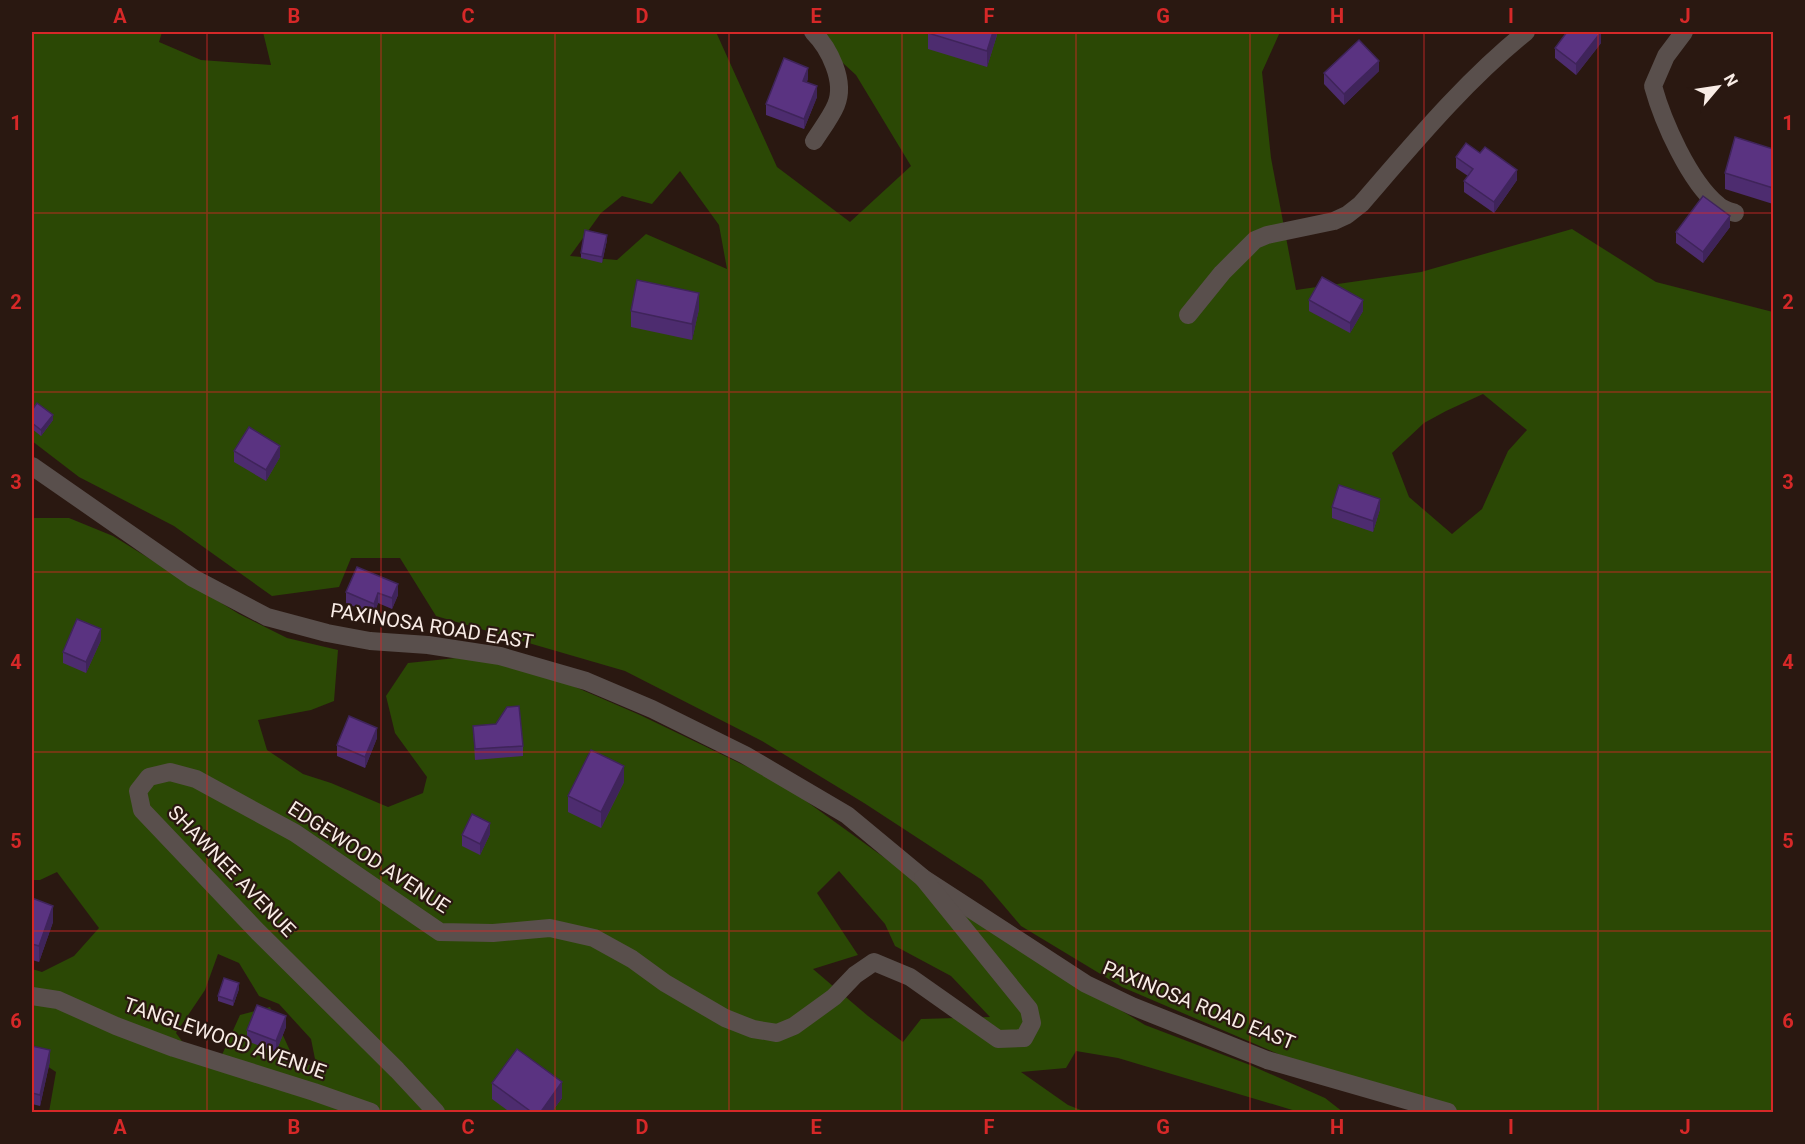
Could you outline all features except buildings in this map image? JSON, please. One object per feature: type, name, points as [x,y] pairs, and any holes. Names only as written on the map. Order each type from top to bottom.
[{"type":"street","points":[[813,32],[820,39],[833,65],[839,86],[837,104],[814,141]]},
{"type":"street","points":[[1188,315],[1222,273],[1255,240],[1267,235],[1334,221],[1347,215],[1360,204],[1462,90],[1526,32]]},
{"type":"street","points":[[1684,32],[1666,56],[1653,86],[1660,112],[1696,181],[1719,206],[1735,213]]},
{"type":"street","name":"PAXINOSA ROAD EAST","points":[[32,466],[193,578],[267,617],[327,633],[369,641],[428,645],[500,656],[586,681],[652,709],[745,755],[847,815],[922,878],[1086,984],[1132,1006],[1267,1060],[1448,1113]]},
{"type":"street","name":"EDGEWOOD AVENUE","points":[[142,810],[138,791],[149,777],[170,772],[196,779],[295,833],[440,932],[493,933],[550,928],[594,938],[632,958],[665,983],[725,1018],[753,1029],[777,1033],[794,1026],[834,997],[855,975]]},
{"type":"street","name":"SHAWNEE AVENUE","points":[[142,810],[258,932],[397,1070],[436,1113]]},
{"type":"street","name":"PAXINOSA ROAD EAST","points":[[855,975],[874,962],[910,977],[998,1040],[1024,1038],[1032,1023],[1029,1009],[922,878]]},
{"type":"street","name":"TANGLEWOOD AVENUE","points":[[32,996],[58,1000],[116,1026],[174,1048],[314,1092],[371,1113]]},
{"type":"green space","points":[[32,32],[162,32],[159,42],[201,60],[271,65],[263,32],[716,32],[777,167],[850,222],[911,166],[856,75],[809,32],[1280,32],[1262,72],[1271,158],[1296,290],[1421,272],[1572,229],[1656,282],[1773,312],[1773,1112],[1435,1112],[1297,1062],[1122,987],[1021,926],[982,880],[864,803],[762,741],[625,671],[436,616],[400,558],[351,558],[339,587],[272,596],[174,526],[79,477],[32,441]],"holes":[[[680,171],[719,225],[727,269],[646,234],[617,260],[570,256],[601,213],[622,196],[652,204]],[[1483,394],[1527,430],[1508,451],[1482,509],[1452,534],[1409,497],[1392,453],[1424,423]]]},
{"type":"green space","points":[[32,518],[69,518],[113,536],[239,614],[287,638],[338,650],[334,701],[311,710],[258,720],[267,750],[303,774],[388,807],[423,793],[427,777],[395,733],[386,696],[408,663],[456,658],[509,664],[573,686],[640,715],[781,783],[914,879],[1034,957],[1145,1025],[1250,1065],[1325,1098],[1343,1112],[1299,1112],[1118,1058],[1076,1051],[1066,1068],[1021,1072],[1068,1105],[1086,1112],[49,1112],[56,1072],[32,1056],[32,969],[42,972],[74,956],[99,928],[57,872],[40,880],[32,880]],"holes":[[[839,871],[885,924],[895,946],[951,976],[990,1017],[921,1019],[903,1042],[868,1016],[813,969],[858,955],[817,893]],[[218,954],[239,963],[259,996],[279,1004],[311,1039],[316,1064],[297,1066],[270,1007],[240,1015],[221,1057],[195,1059],[176,1033],[205,990]]]}]
